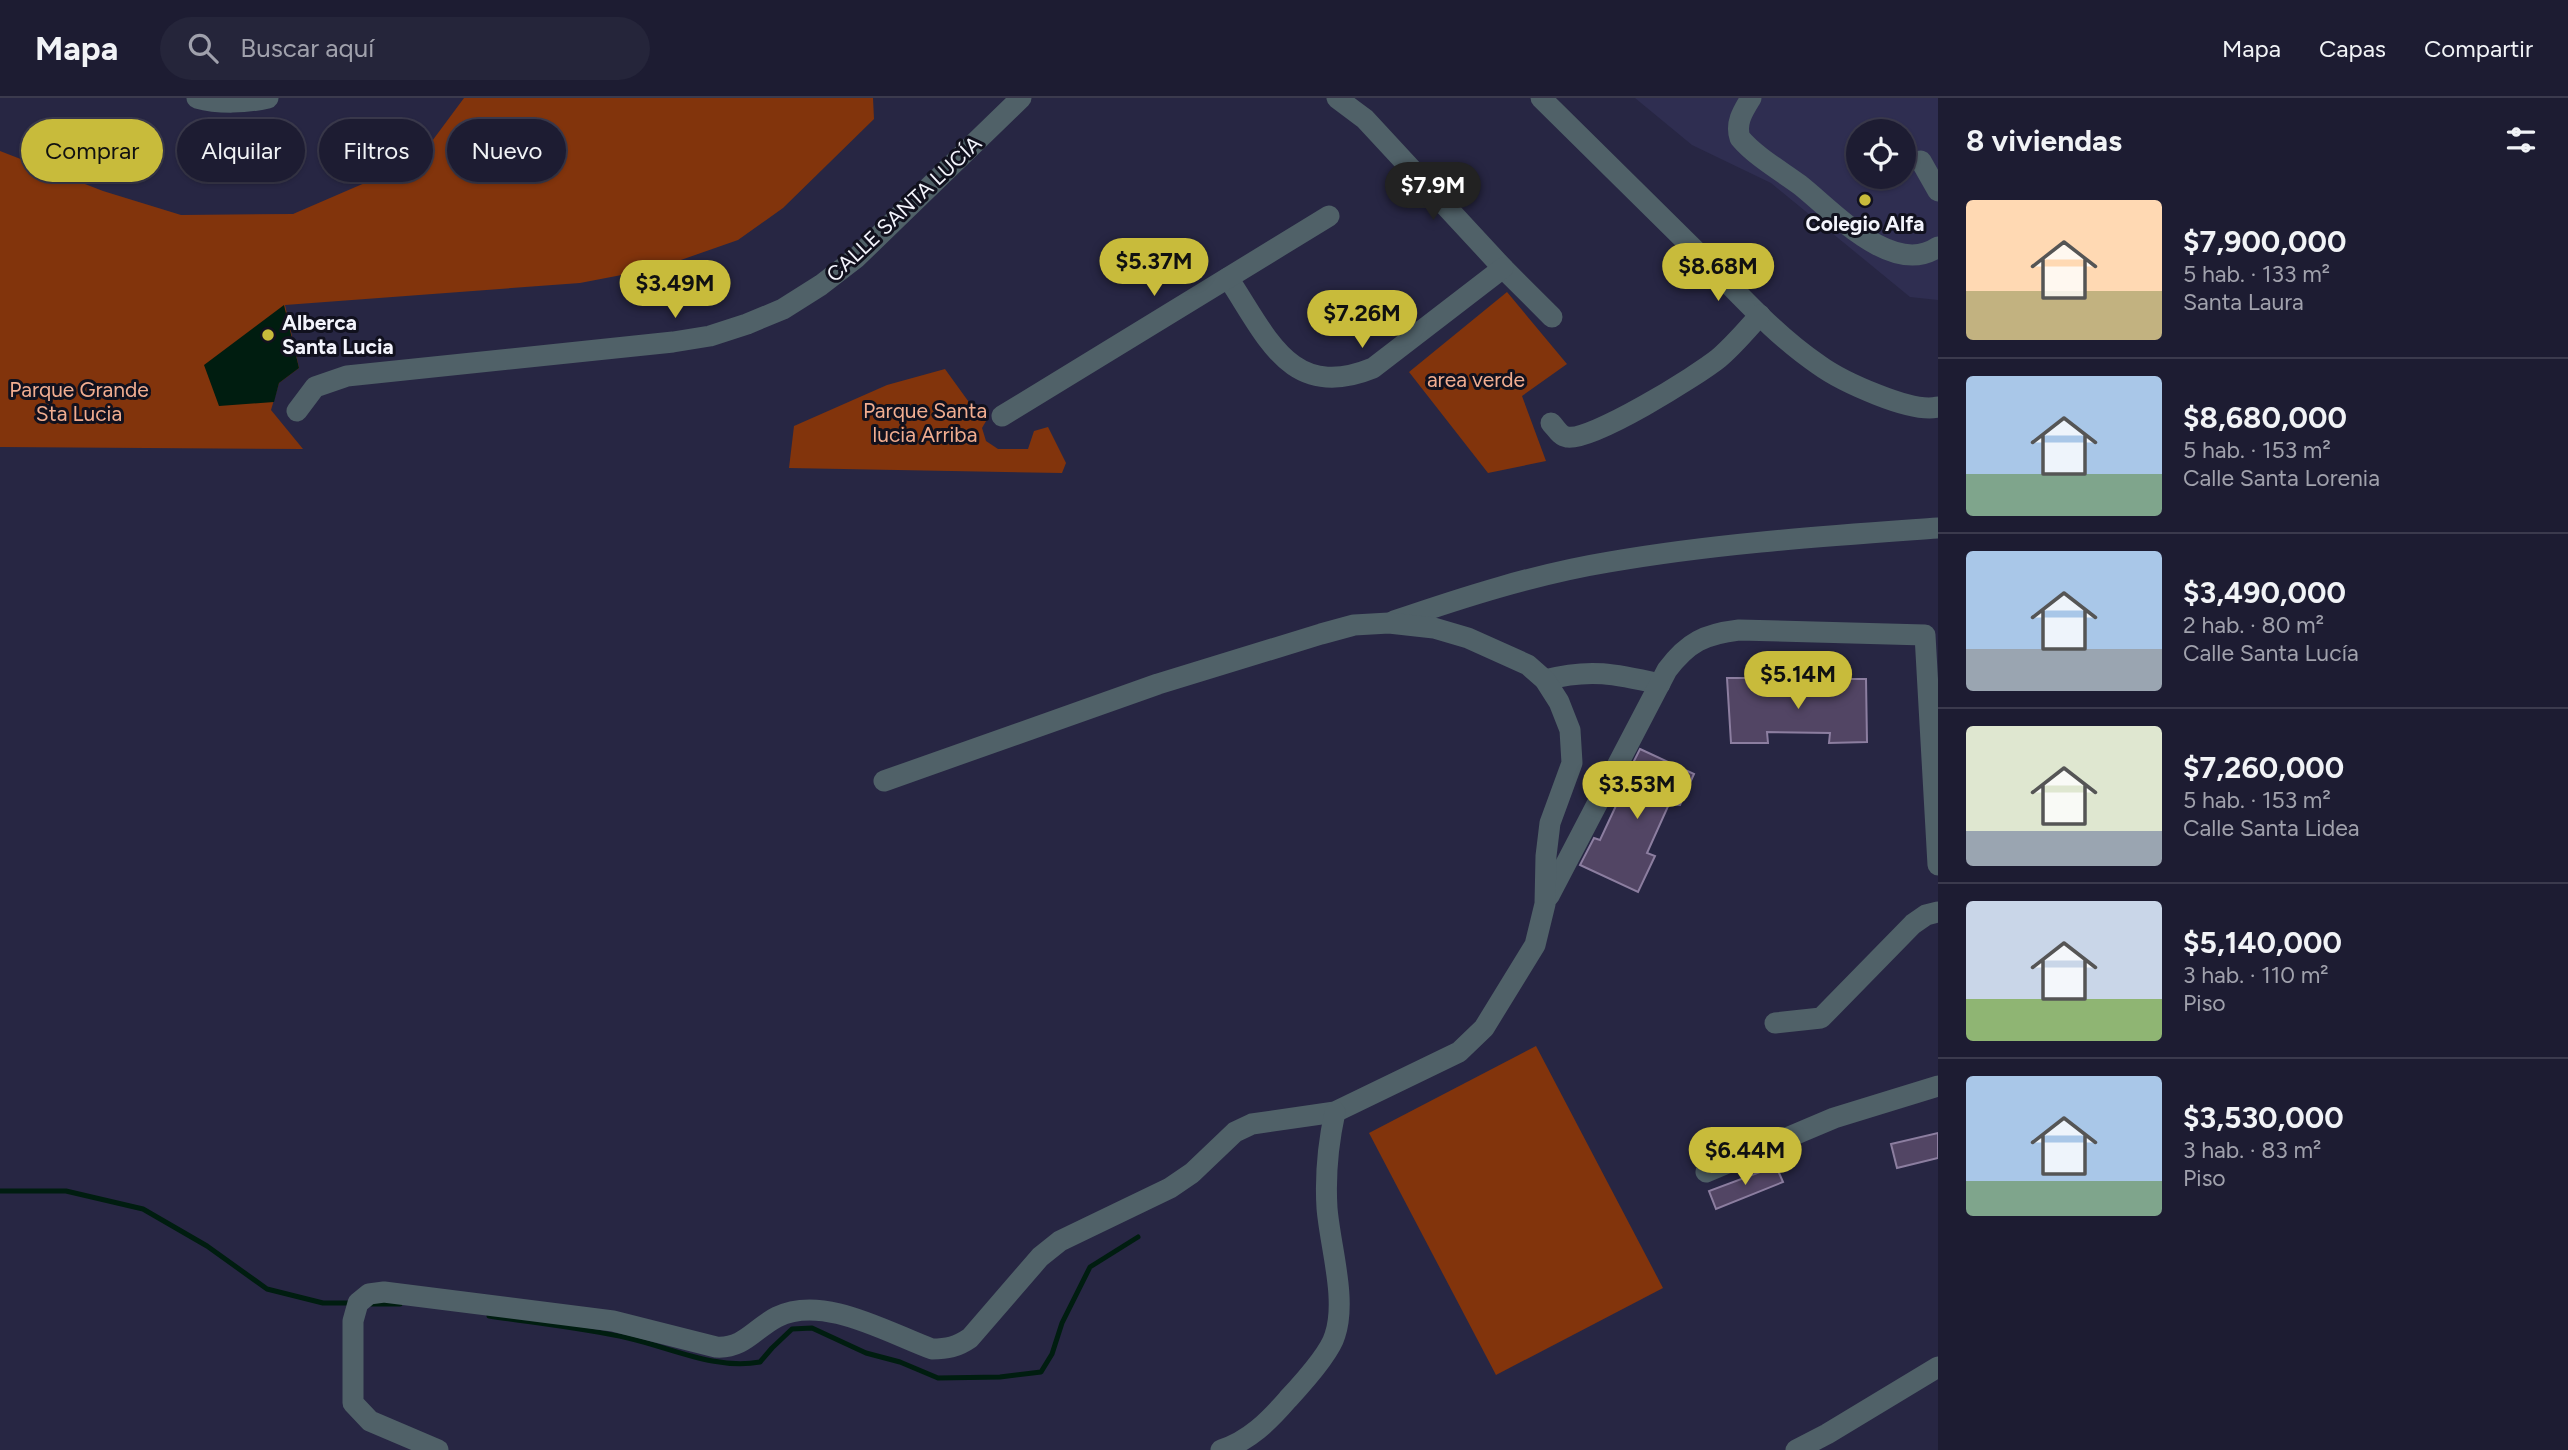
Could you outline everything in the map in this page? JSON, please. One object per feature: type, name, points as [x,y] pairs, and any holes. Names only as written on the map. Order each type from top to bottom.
[{"type":"street","points":[[197,98],[207,101],[252,102],[268,98]]},
{"type":"street","name":"CALLE SANTA LUCÍA","points":[[297,411],[315,387],[347,376],[673,342],[710,336],[783,309],[856,258],[1021,98]]},
{"type":"street","points":[[1337,98],[1373,127],[1552,317]]},
{"type":"street","points":[[1541,98],[1760,315],[1820,366],[1856,386],[1894,401],[1924,408],[1938,407]]},
{"type":"street","points":[[1751,98],[1738,126],[1744,142],[1864,239],[1909,256],[1921,256],[1938,247]]},
{"type":"street","points":[[1921,161],[1938,191]]},
{"type":"street","points":[[1002,416],[1329,216]]},
{"type":"street","points":[[1228,278],[1281,357],[1295,368],[1311,375],[1332,378],[1352,376],[1373,368],[1503,268]]},
{"type":"street","points":[[1551,423],[1562,435],[1573,437],[1606,425],[1662,397],[1717,359],[1760,315]]},
{"type":"street","points":[[1389,623],[1498,587],[1607,562],[1770,541],[1938,528]]},
{"type":"street","points":[[438,1450],[370,1421],[353,1403],[353,1321],[358,1303],[369,1294],[384,1292],[425,1295],[613,1321],[729,1348],[741,1344],[776,1317],[807,1310],[830,1310],[932,1349],[945,1349],[970,1338],[1040,1257],[1059,1241],[1170,1188],[1192,1173],[1235,1132],[1251,1124],[1335,1112],[1459,1052],[1484,1028],[1535,945],[1545,904],[1550,823],[1572,763],[1570,730],[1559,702],[1545,680],[1528,665],[1468,638],[1434,628],[1389,623],[1354,625],[1158,684],[884,781]]},
{"type":"street","points":[[1545,904],[1660,684],[1680,653],[1697,640],[1719,632],[1739,630],[1931,635],[1938,865]]},
{"type":"street","points":[[1545,680],[1572,673],[1600,673],[1660,684]]},
{"type":"street","points":[[1774,1023],[1821,1018],[1913,924],[1926,915],[1938,912]]},
{"type":"street","points":[[1706,1172],[1834,1118],[1938,1086]]},
{"type":"street","points":[[1220,1450],[1264,1427],[1304,1381],[1335,1337],[1339,1316],[1327,1207],[1327,1162],[1335,1112]]},
{"type":"street","points":[[1796,1450],[1938,1367]]},
{"type":"shaded area","name":"Colegio Alfa","points":[[1635,98],[1938,98],[1938,300],[1910,297],[1771,183],[1692,145]]},
{"type":"shaded area","name":"Alberca Santa Lucia","points":[[284,305],[299,368],[279,383],[274,402],[219,406],[204,365]]},
{"type":"green space","name":"Parque Grande Sta Lucia","points":[[464,98],[873,98],[874,119],[783,208],[738,240],[658,268],[580,283],[285,305],[299,368],[279,383],[271,410],[303,449],[0,447],[0,151],[21,159],[21,182],[80,182],[181,215],[293,214],[367,182],[433,182],[433,140],[447,121],[447,182],[566,182],[566,119],[448,119]]},
{"type":"green space","name":"area verde","points":[[1507,292],[1567,364],[1522,396],[1546,461],[1488,473],[1409,372]]},
{"type":"green space","name":"Parque Santa lucia Arriba","points":[[945,369],[976,412],[989,416],[982,428],[986,441],[998,449],[1028,449],[1034,431],[1048,427],[1066,463],[1062,473],[789,468],[794,426],[887,385]]},
{"type":"green space","points":[[1536,1046],[1663,1288],[1496,1375],[1369,1133]]},
{"type":"building","points":[[1727,678],[1766,678],[1767,690],[1822,691],[1823,679],[1866,679],[1867,742],[1829,743],[1830,733],[1767,732],[1768,743],[1731,743]]},
{"type":"building","points":[[1640,749],[1694,774],[1680,805],[1669,804],[1647,853],[1655,856],[1638,892],[1580,865],[1594,838],[1600,840]]},
{"type":"building","points":[[1938,1133],[1938,1158],[1897,1168],[1891,1144]]},
{"type":"building","points":[[1776,1166],[1783,1182],[1716,1209],[1709,1191]]},
{"type":"waterway","points":[[0,1191],[66,1191],[143,1209],[207,1246],[267,1289],[323,1303],[354,1303]]},
{"type":"waterway","points":[[489,1316],[611,1334],[710,1361],[743,1364],[760,1362],[792,1329],[812,1328],[866,1353],[900,1362],[938,1378],[1000,1377],[1041,1372],[1052,1354],[1062,1323],[1090,1267],[1138,1237]]},
{"type":"waterway","points":[[371,1304],[400,1304]]},
{"type":"place","name":"Colegio Alfa","points":[[1865,200]]},
{"type":"place","name":"Alberca Santa Lucia","points":[[268,335]]}]
